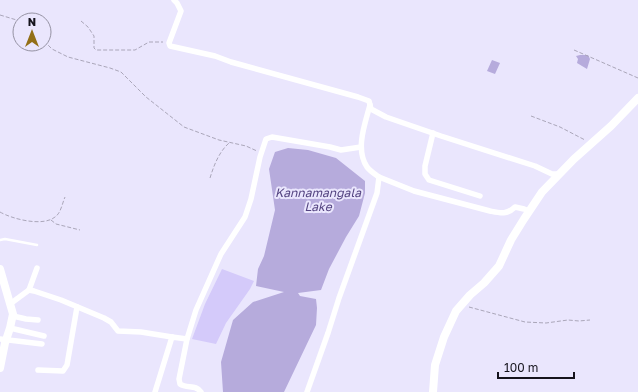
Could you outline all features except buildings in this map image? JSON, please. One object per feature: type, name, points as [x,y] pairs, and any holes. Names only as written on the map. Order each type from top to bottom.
[{"type":"street","points":[[174,0],[181,11],[169,43],[170,46],[215,56],[231,62],[358,97],[369,101],[371,109],[386,117],[535,166],[552,174],[558,174]]},
{"type":"street","points":[[433,392],[435,365],[439,351],[456,310],[499,266],[511,240],[542,192],[558,174],[611,126],[638,98]]},
{"type":"street","points":[[370,105],[363,131],[361,147],[363,160],[368,168],[379,178],[414,191],[490,211],[502,213],[510,212],[515,208],[529,211]]},
{"type":"street","points":[[433,133],[425,174],[429,180],[480,196]]},
{"type":"street","points":[[201,392],[196,387],[183,386],[180,384],[179,379],[187,340],[196,310],[221,254],[246,217],[260,157],[266,139],[272,136],[341,150],[361,147]]},
{"type":"street","points":[[307,392],[377,193],[379,178]]},
{"type":"street","points":[[0,304],[10,304],[29,290],[37,268]]},
{"type":"street","points":[[0,272],[13,316],[10,328],[3,339],[0,368]]},
{"type":"street","points":[[29,290],[62,300],[104,318],[111,322],[118,331],[141,332],[187,340]]},
{"type":"street","points":[[38,370],[63,371],[65,369],[67,365],[77,307]]},
{"type":"street","points":[[13,316],[38,320]]},
{"type":"street","points":[[10,328],[44,336]]},
{"type":"street","points":[[155,392],[172,337]]},
{"type":"street","points":[[3,339],[42,344]]},
{"type":"lane","points":[[0,240],[5,239],[37,245]]},
{"type":"path","points":[[0,15],[12,19]]},
{"type":"path","points":[[81,21],[88,27],[94,36],[94,48],[96,50],[135,50],[149,42],[169,43]]},
{"type":"path","points":[[52,48],[68,57],[121,72],[146,97],[184,127],[208,136],[246,146],[258,152],[260,157]]},
{"type":"path","points":[[574,50],[638,78]]},
{"type":"path","points":[[531,116],[560,127],[592,143]]},
{"type":"path","points":[[210,178],[218,158],[230,142]]},
{"type":"path","points":[[0,212],[4,215],[31,222],[50,220],[55,218],[59,213],[65,198]]},
{"type":"path","points":[[50,220],[56,224],[80,230]]},
{"type":"path","points":[[460,305],[526,322],[546,323],[568,320],[590,320]]},
{"type":"shaded area","points":[[222,269],[254,281],[226,323],[216,344],[192,339],[205,304]]},
{"type":"water","points":[[588,55],[590,59],[587,69],[577,63],[578,59],[576,56]]},
{"type":"water","points":[[492,60],[500,63],[495,74],[487,71]]},
{"type":"water","name":"Kannamangala Lake","points":[[288,148],[308,150],[336,158],[365,181],[365,193],[359,216],[329,269],[321,290],[298,293],[300,296],[316,299],[316,325],[284,392],[223,392],[221,362],[233,320],[253,302],[284,292],[256,286],[258,269],[264,256],[275,210],[269,169],[275,152]]}]
